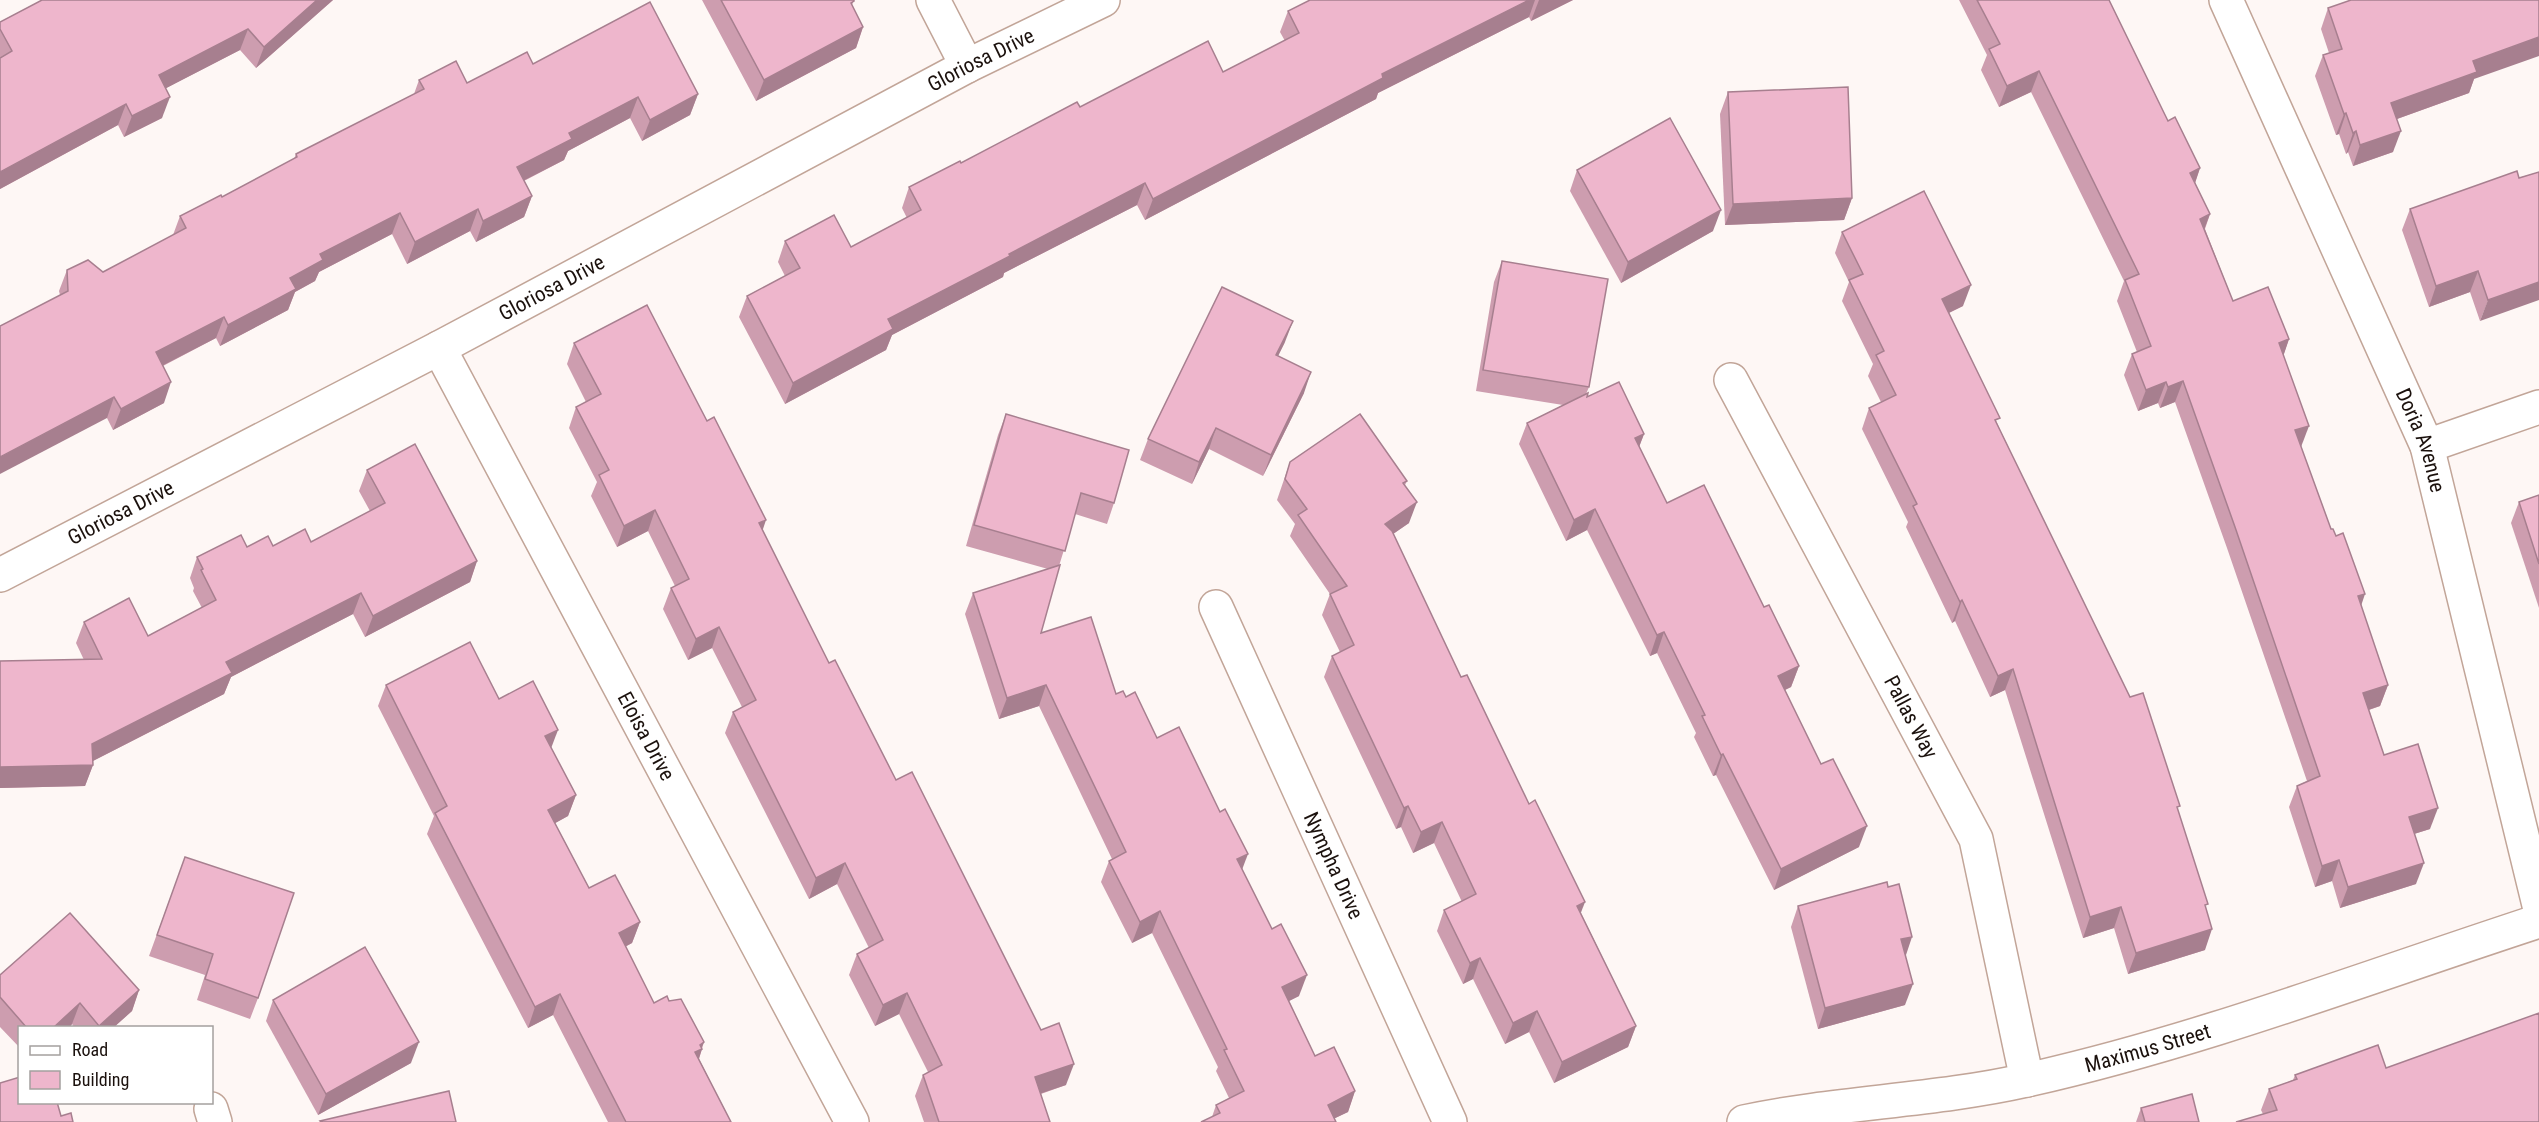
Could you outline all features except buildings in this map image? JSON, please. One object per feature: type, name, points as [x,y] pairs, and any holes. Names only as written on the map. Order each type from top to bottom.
[{"type":"street","points":[[933,0],[967,66]]},
{"type":"street","name":"Gloriosa Drive","points":[[0,575],[439,348],[967,66],[1102,0]]},
{"type":"street","name":"Doria Avenue","points":[[2226,0],[2427,446],[2539,905]]},
{"type":"street","name":"Eloisa Drive","points":[[439,348],[852,1122]]},
{"type":"street","name":"Pallas Way","points":[[1731,380],[1976,839],[2027,1080]]},
{"type":"street","points":[[2427,446],[2539,406]]},
{"type":"street","name":"Nympha Drive","points":[[1216,607],[1450,1122]]},
{"type":"street","name":"Maximus Street","points":[[1744,1122],[1946,1096],[2027,1080],[2123,1056],[2539,921]]}]
